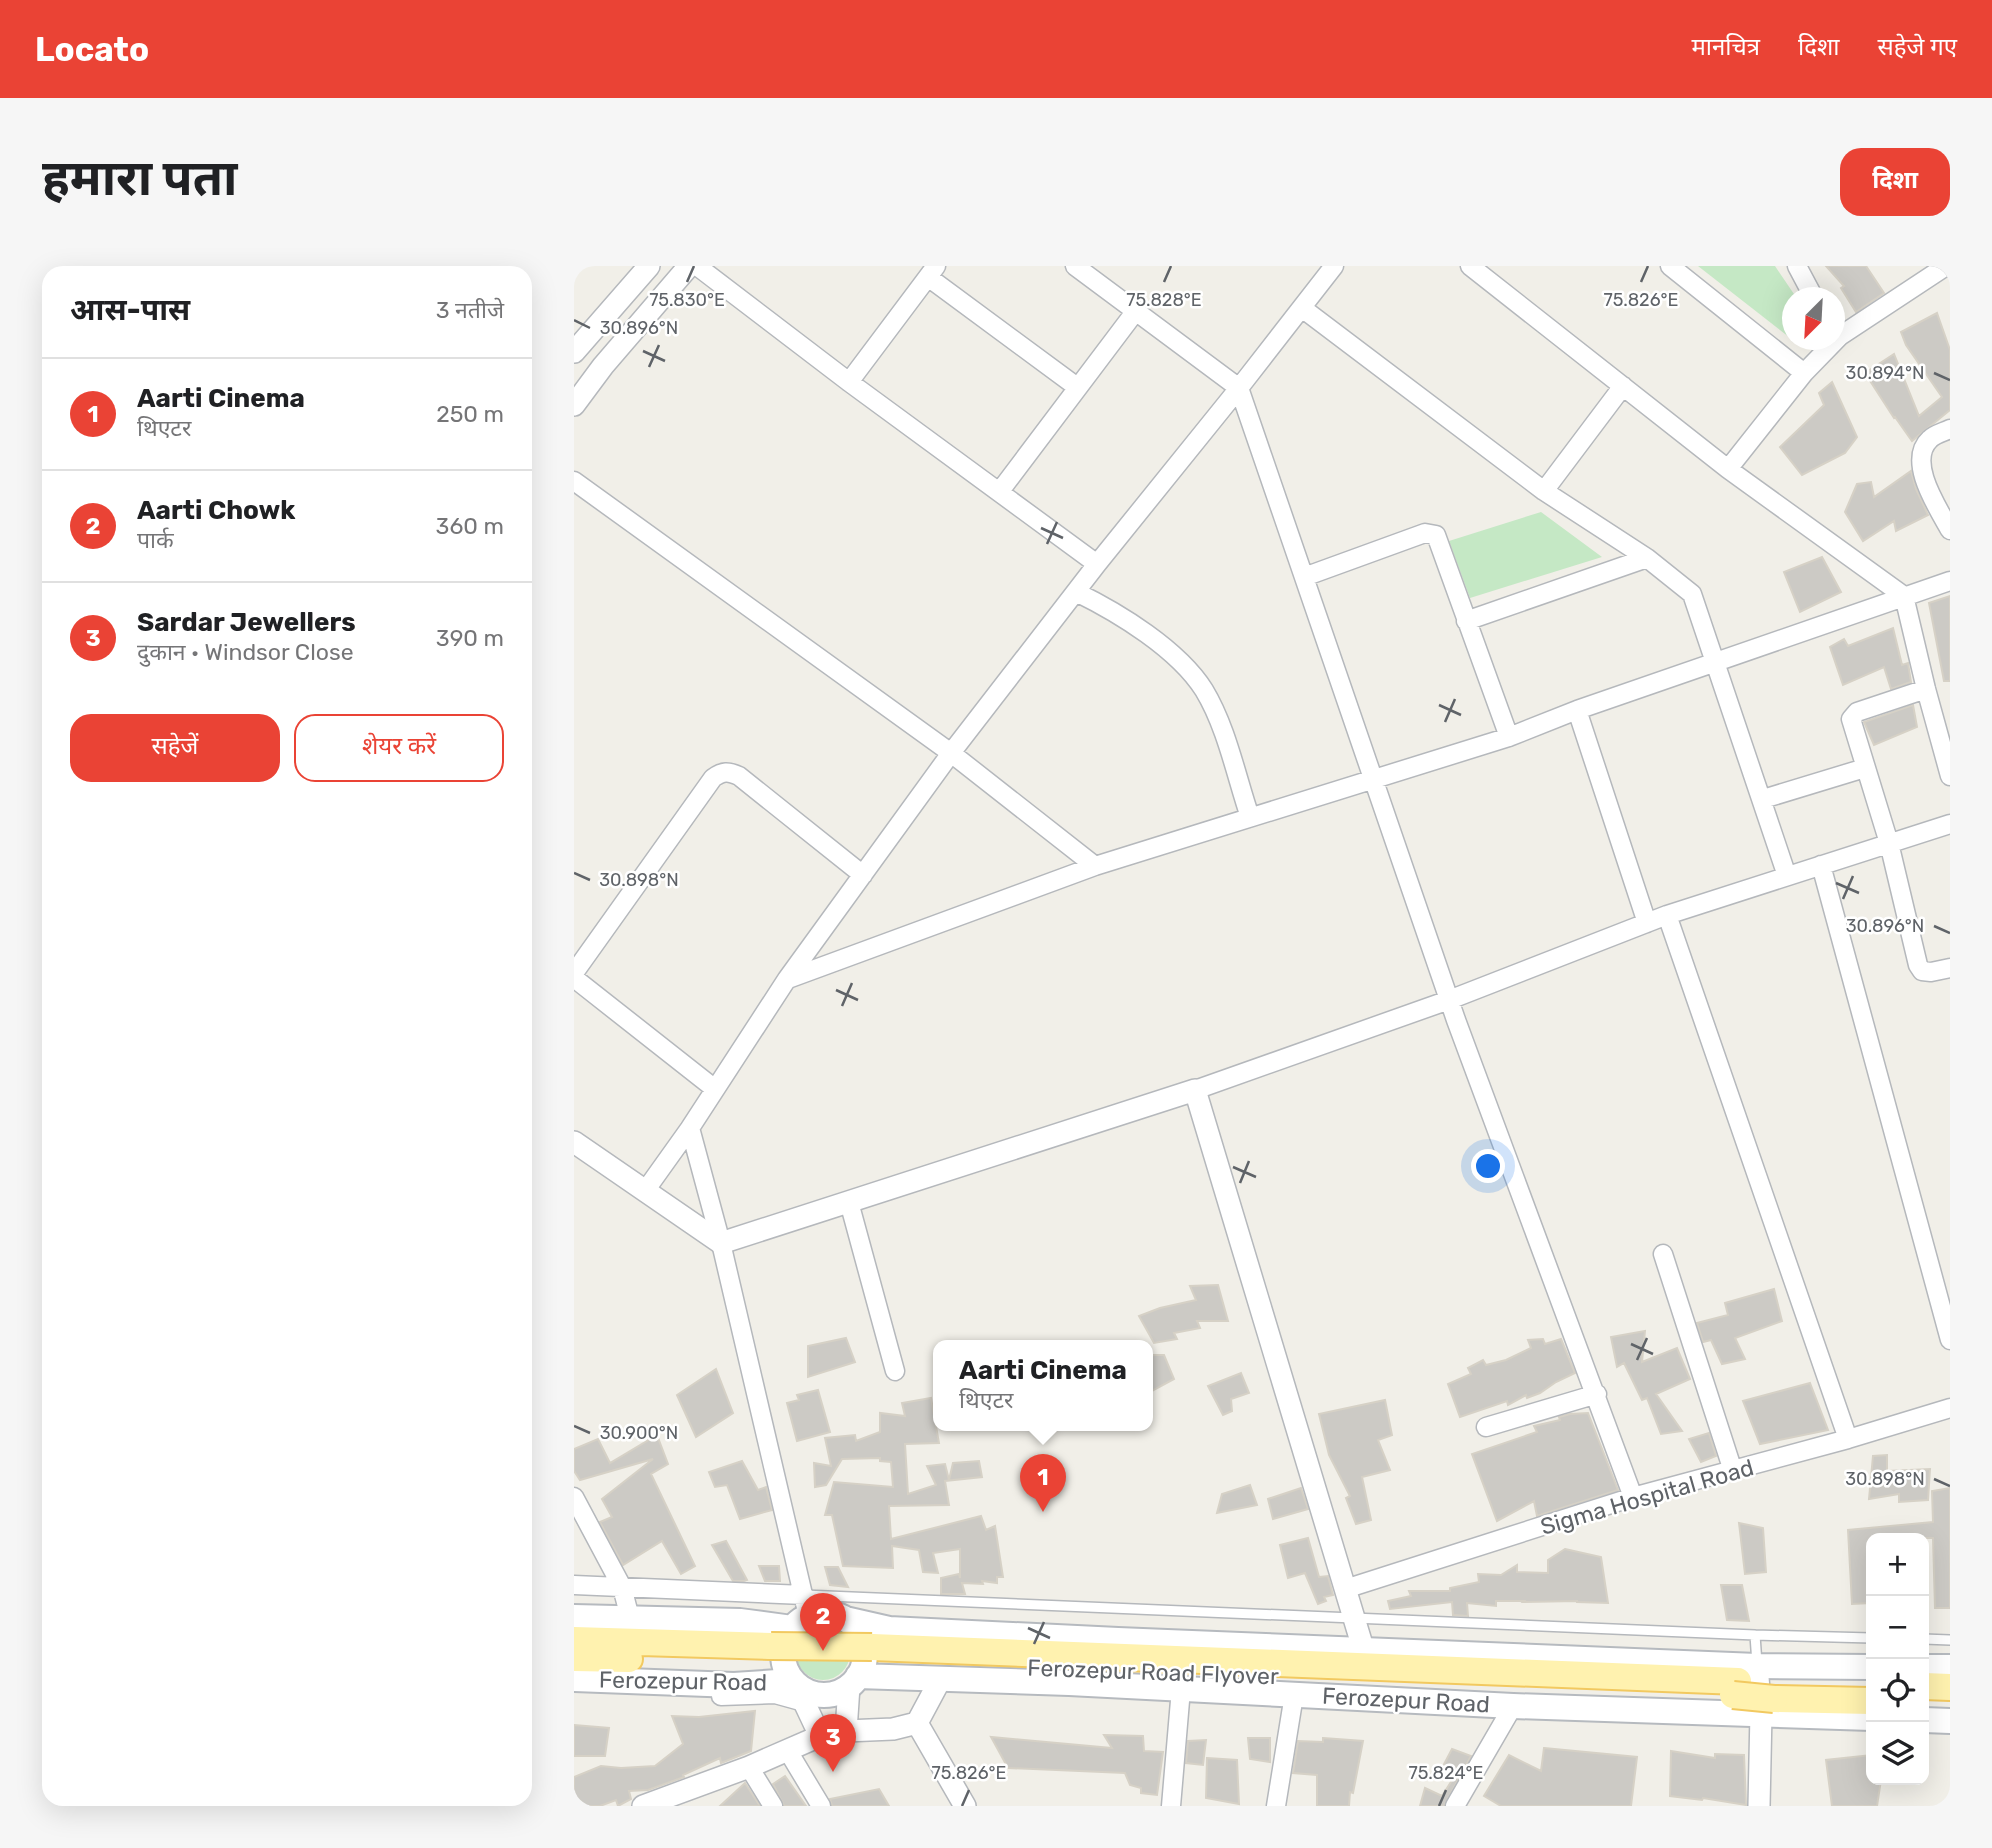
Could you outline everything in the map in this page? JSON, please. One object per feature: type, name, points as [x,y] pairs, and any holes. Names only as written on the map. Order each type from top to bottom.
[{"type":"main road","points":[[574,1617],[740,1621],[801,1613]]},
{"type":"main road","points":[[800,1690],[786,1671],[783,1647],[801,1613]]},
{"type":"main road","name":"Ferozepur Road","points":[[801,1613],[833,1614],[889,1629],[1363,1648],[1743,1681],[1866,1668]]},
{"type":"main road","points":[[845,1619],[861,1637],[864,1650],[863,1663],[853,1681]]},
{"type":"main road","name":"Ferozepur Road","points":[[574,1640],[771,1646]]},
{"type":"main road","name":"Ferozepur Road Flyover","points":[[771,1646],[1148,1657],[1362,1668],[1743,1681]]},
{"type":"main road","name":"Ferozepur Road Flyover","points":[[574,1658],[1743,1681]]},
{"type":"main road","points":[[1929,1667],[1950,1667]]},
{"type":"main road","name":"Ferozepur Road","points":[[574,1679],[734,1685],[800,1690],[826,1695],[838,1692],[853,1681],[940,1680],[1513,1706],[1771,1698],[1866,1717]]},
{"type":"main road","name":"Ferozepur Road","points":[[1743,1681],[1771,1698]]},
{"type":"main road","points":[[1771,1698],[1866,1686]]},
{"type":"main road","points":[[1929,1686],[1950,1687]]},
{"type":"main road","points":[[1771,1698],[1866,1701]]},
{"type":"main road","points":[[1929,1703],[1950,1703]]},
{"type":"main road","points":[[1929,1720],[1950,1721]]},
{"type":"street","points":[[603,366],[576,346],[649,266]]},
{"type":"street","points":[[574,405],[603,366],[689,266]]},
{"type":"street","points":[[697,266],[849,382],[1097,564]]},
{"type":"street","points":[[1075,266],[1239,388],[1450,1000],[1633,1497]]},
{"type":"street","points":[[1670,266],[1804,373]]},
{"type":"street","points":[[1797,266],[1808,287]]},
{"type":"street","points":[[1845,327],[1946,266]]},
{"type":"street","points":[[645,1191],[690,1128],[787,979],[951,753],[1097,564],[1302,308],[1329,268]]},
{"type":"street","points":[[1479,269],[1728,469],[1904,596],[1926,688],[1943,720],[1950,776]]},
{"type":"street","points":[[849,382],[932,271],[1077,387]]},
{"type":"street","points":[[1302,308],[1544,491],[1647,558],[1692,594],[1787,876]]},
{"type":"street","points":[[1000,491],[1135,312]]},
{"type":"street","points":[[1728,469],[1823,350]]},
{"type":"street","points":[[1544,491],[1623,386]]},
{"type":"street","points":[[1950,429],[1930,439],[1922,453],[1921,470],[1950,530]]},
{"type":"street","points":[[574,481],[951,753],[1095,866]]},
{"type":"street","points":[[1304,577],[1431,533],[1438,539],[1509,737]]},
{"type":"street","points":[[1466,621],[1647,558]]},
{"type":"street","points":[[787,979],[1095,866],[1509,737],[1577,710],[1950,581]]},
{"type":"street","points":[[1076,592],[1106,607],[1163,647],[1203,688],[1216,713],[1250,817]]},
{"type":"street","points":[[1926,688],[1853,715],[1852,723],[1889,843],[1918,965],[1922,971],[1931,972],[1950,968]]},
{"type":"street","points":[[1577,710],[1647,923]]},
{"type":"street","points":[[1763,799],[1866,768]]},
{"type":"street","points":[[715,1089],[574,976],[713,778],[720,773],[728,771],[738,776],[863,875]]},
{"type":"street","points":[[721,1243],[1195,1090],[1450,1000],[1667,915],[1950,824]]},
{"type":"street","points":[[1821,865],[1950,1339]]},
{"type":"street","points":[[1667,915],[1848,1439]]},
{"type":"street","points":[[1195,1090],[1363,1648]]},
{"type":"street","points":[[574,1585],[622,1587],[801,1613],[721,1243],[690,1128]]},
{"type":"street","points":[[574,1142],[721,1243]]},
{"type":"street","points":[[849,1202],[895,1371]]},
{"type":"street","points":[[1663,1254],[1733,1471]]},
{"type":"street","points":[[1486,1427],[1597,1394]]},
{"type":"street","name":"Sigma Hospital Road","points":[[1345,1590],[1633,1497],[1848,1439],[1950,1408]]},
{"type":"street","points":[[574,1497],[622,1587],[630,1618]]},
{"type":"street","points":[[645,1806],[749,1767],[820,1736],[846,1731],[893,1729],[917,1723],[940,1680]]},
{"type":"street","points":[[846,1731],[853,1681]]},
{"type":"street","points":[[1171,1806],[1181,1689]]},
{"type":"street","points":[[574,1690],[746,1697],[800,1690],[820,1736]]},
{"type":"street","points":[[1276,1806],[1294,1695]]},
{"type":"street","points":[[1759,1806],[1771,1698]]},
{"type":"street","points":[[1455,1806],[1513,1706]]},
{"type":"street","points":[[917,1723],[965,1806]]},
{"type":"street","points":[[788,1751],[821,1806]]},
{"type":"street","points":[[749,1767],[773,1806]]},
{"type":"lane","points":[[801,1613],[1353,1619],[1755,1636],[1866,1638]]},
{"type":"lane","points":[[1743,1681],[1755,1636]]},
{"type":"lane","points":[[1929,1639],[1950,1640]]},
{"type":"green space","points":[[1698,266],[1775,266],[1789,287],[1782,287],[1782,331]]},
{"type":"green space","points":[[1541,512],[1602,557],[1470,598],[1449,541]]},
{"type":"green space","points":[[823,1626],[842,1634],[850,1653],[842,1672],[823,1680],[804,1672],[796,1653],[804,1634]]},
{"type":"building","points":[[1826,266],[1866,266],[1884,293],[1856,312],[1845,294],[1844,286]]},
{"type":"building","points":[[1937,313],[1950,350],[1950,410],[1912,441],[1865,373],[1894,354],[1919,416],[1942,397],[1906,345],[1901,332]]},
{"type":"building","points":[[1832,382],[1857,437],[1845,453],[1802,475],[1780,447],[1824,405],[1819,393]]},
{"type":"building","points":[[1911,471],[1928,515],[1896,531],[1894,521],[1863,541],[1845,512],[1857,484],[1871,482],[1874,497]]},
{"type":"building","points":[[1822,557],[1841,592],[1800,612],[1784,572]]},
{"type":"building","points":[[1950,596],[1950,681],[1944,681],[1929,603]]},
{"type":"building","points":[[1893,628],[1902,665],[1908,663],[1911,682],[1891,689],[1884,667],[1843,685],[1830,647],[1844,639],[1848,646]]},
{"type":"building","points":[[1913,705],[1917,727],[1874,745],[1864,722]]},
{"type":"building","points":[[1218,1285],[1228,1321],[1197,1321],[1200,1328],[1174,1333],[1177,1339],[1154,1343],[1139,1316],[1196,1300],[1190,1286]]},
{"type":"building","points":[[1774,1289],[1782,1321],[1735,1338],[1745,1359],[1722,1364],[1711,1340],[1703,1342],[1697,1323],[1728,1315],[1725,1303]]},
{"type":"building","points":[[1645,1331],[1642,1362],[1677,1348],[1690,1379],[1656,1394],[1682,1431],[1661,1434],[1647,1398],[1642,1400],[1624,1363],[1617,1367],[1611,1337]]},
{"type":"building","points":[[846,1338],[855,1362],[808,1377],[808,1346]]},
{"type":"building","points":[[1543,1339],[1545,1344],[1561,1339],[1575,1373],[1527,1398],[1526,1395],[1508,1405],[1507,1401],[1460,1417],[1448,1384],[1471,1374],[1468,1368],[1483,1360],[1486,1365],[1506,1360],[1531,1348],[1528,1340]]},
{"type":"building","points":[[1153,1355],[1164,1355],[1174,1379],[1153,1390]]},
{"type":"building","points":[[716,1369],[733,1413],[696,1437],[677,1395]]},
{"type":"building","points":[[1241,1373],[1249,1393],[1231,1399],[1232,1411],[1223,1415],[1208,1386]]},
{"type":"building","points":[[1810,1383],[1828,1430],[1760,1444],[1743,1401]]},
{"type":"building","points":[[818,1390],[830,1432],[797,1441],[787,1403],[799,1400],[797,1395]]},
{"type":"building","points":[[931,1398],[933,1431],[937,1431],[939,1443],[905,1444],[908,1494],[936,1485],[927,1466],[945,1464],[949,1480],[953,1463],[979,1461],[982,1477],[945,1481],[949,1505],[889,1506],[891,1539],[981,1516],[986,1530],[995,1526],[1003,1577],[997,1577],[997,1583],[962,1583],[965,1594],[941,1594],[941,1578],[959,1574],[960,1578],[960,1549],[933,1553],[938,1573],[923,1572],[919,1550],[892,1546],[893,1568],[843,1566],[832,1515],[825,1515],[834,1482],[893,1487],[891,1462],[880,1461],[880,1458],[842,1459],[826,1485],[815,1487],[814,1463],[831,1466],[825,1438],[855,1435],[856,1441],[880,1432],[880,1413],[905,1416],[902,1403]]},
{"type":"building","points":[[1385,1400],[1392,1435],[1378,1440],[1390,1470],[1362,1477],[1371,1520],[1356,1524],[1346,1498],[1350,1496],[1329,1455],[1319,1414]]},
{"type":"building","points":[[1588,1413],[1618,1490],[1537,1516],[1534,1501],[1497,1521],[1472,1454],[1537,1432],[1534,1426],[1560,1420],[1559,1417]]},
{"type":"building","points":[[1709,1433],[1716,1456],[1701,1462],[1689,1439]]},
{"type":"building","points":[[657,1435],[668,1464],[651,1474],[695,1566],[681,1574],[662,1541],[623,1565],[600,1522],[612,1517],[602,1499],[653,1459],[580,1480],[574,1471],[574,1449],[598,1439],[610,1463]]},
{"type":"building","points":[[1887,1455],[1887,1471],[1930,1469],[1928,1500],[1899,1502],[1899,1494],[1869,1499],[1873,1456]]},
{"type":"building","points":[[742,1461],[758,1490],[766,1487],[772,1510],[740,1519],[727,1485],[715,1487],[709,1472]]},
{"type":"building","points":[[1250,1485],[1257,1505],[1217,1513],[1222,1494]]},
{"type":"building","points":[[1301,1488],[1308,1509],[1273,1519],[1268,1499]]},
{"type":"building","points":[[1950,1488],[1950,1608],[1935,1608],[1933,1538],[1929,1538],[1929,1533],[1866,1533],[1866,1603],[1852,1604],[1848,1530],[1933,1522],[1932,1491]]},
{"type":"building","points":[[1739,1523],[1763,1528],[1766,1572],[1745,1574]]},
{"type":"building","points":[[1308,1538],[1319,1577],[1328,1576],[1333,1595],[1324,1597],[1326,1601],[1318,1604],[1305,1573],[1288,1578],[1280,1545]]},
{"type":"building","points":[[726,1541],[747,1580],[733,1581],[712,1545]]},
{"type":"building","points":[[1565,1549],[1601,1557],[1608,1603],[1496,1601],[1496,1606],[1467,1603],[1468,1616],[1453,1615],[1452,1602],[1390,1609],[1388,1601],[1411,1596],[1409,1591],[1450,1591],[1450,1588],[1479,1582],[1478,1574],[1501,1575],[1517,1565],[1517,1572],[1548,1573],[1548,1560]]},
{"type":"building","points":[[759,1566],[779,1566],[780,1581],[765,1581]]},
{"type":"building","points":[[825,1567],[838,1567],[848,1587],[830,1585]]},
{"type":"building","points":[[1721,1585],[1742,1585],[1749,1621],[1727,1620]]},
{"type":"building","points":[[755,1711],[751,1751],[721,1763],[720,1758],[683,1775],[684,1777],[648,1790],[629,1791],[631,1799],[618,1806],[616,1800],[600,1806],[574,1806],[574,1777],[601,1766],[655,1766],[683,1744],[672,1716],[699,1717]]},
{"type":"building","points":[[574,1725],[609,1728],[605,1756],[574,1756]]},
{"type":"building","points":[[1104,1735],[1143,1736],[1144,1751],[1163,1752],[1157,1795],[1141,1793],[1141,1788],[1130,1785],[1125,1773],[1008,1768],[991,1737],[1112,1748]]},
{"type":"building","points":[[1248,1738],[1270,1738],[1270,1762],[1250,1759]]},
{"type":"building","points":[[1323,1738],[1363,1741],[1349,1806],[1317,1806],[1317,1775],[1293,1773],[1298,1741],[1323,1742]]},
{"type":"building","points":[[1206,1740],[1203,1765],[1186,1763],[1188,1741]]},
{"type":"building","points":[[1544,1748],[1637,1757],[1631,1806],[1501,1806],[1484,1796],[1509,1755],[1541,1771]]},
{"type":"building","points":[[1452,1749],[1471,1756],[1444,1806],[1420,1806],[1425,1788],[1442,1796],[1456,1774],[1442,1768]]},
{"type":"building","points":[[1671,1751],[1715,1758],[1715,1754],[1744,1755],[1746,1805],[1670,1796]]},
{"type":"building","points":[[1866,1756],[1866,1785],[1880,1785],[1877,1806],[1832,1806],[1826,1760]]},
{"type":"building","points":[[1207,1758],[1237,1760],[1239,1804],[1206,1798]]},
{"type":"building","points":[[785,1776],[806,1806],[784,1806],[773,1784]]},
{"type":"building","points":[[745,1783],[760,1806],[720,1806]]},
{"type":"building","points":[[879,1789],[889,1806],[832,1806],[830,1799]]},
{"type":"place","name":"Aarti Cinema","points":[[1043,1512]]},
{"type":"place","name":"Aarti Chowk","points":[[823,1651]]},
{"type":"place","name":"Sardar Jewellers","points":[[833,1772]]}]
